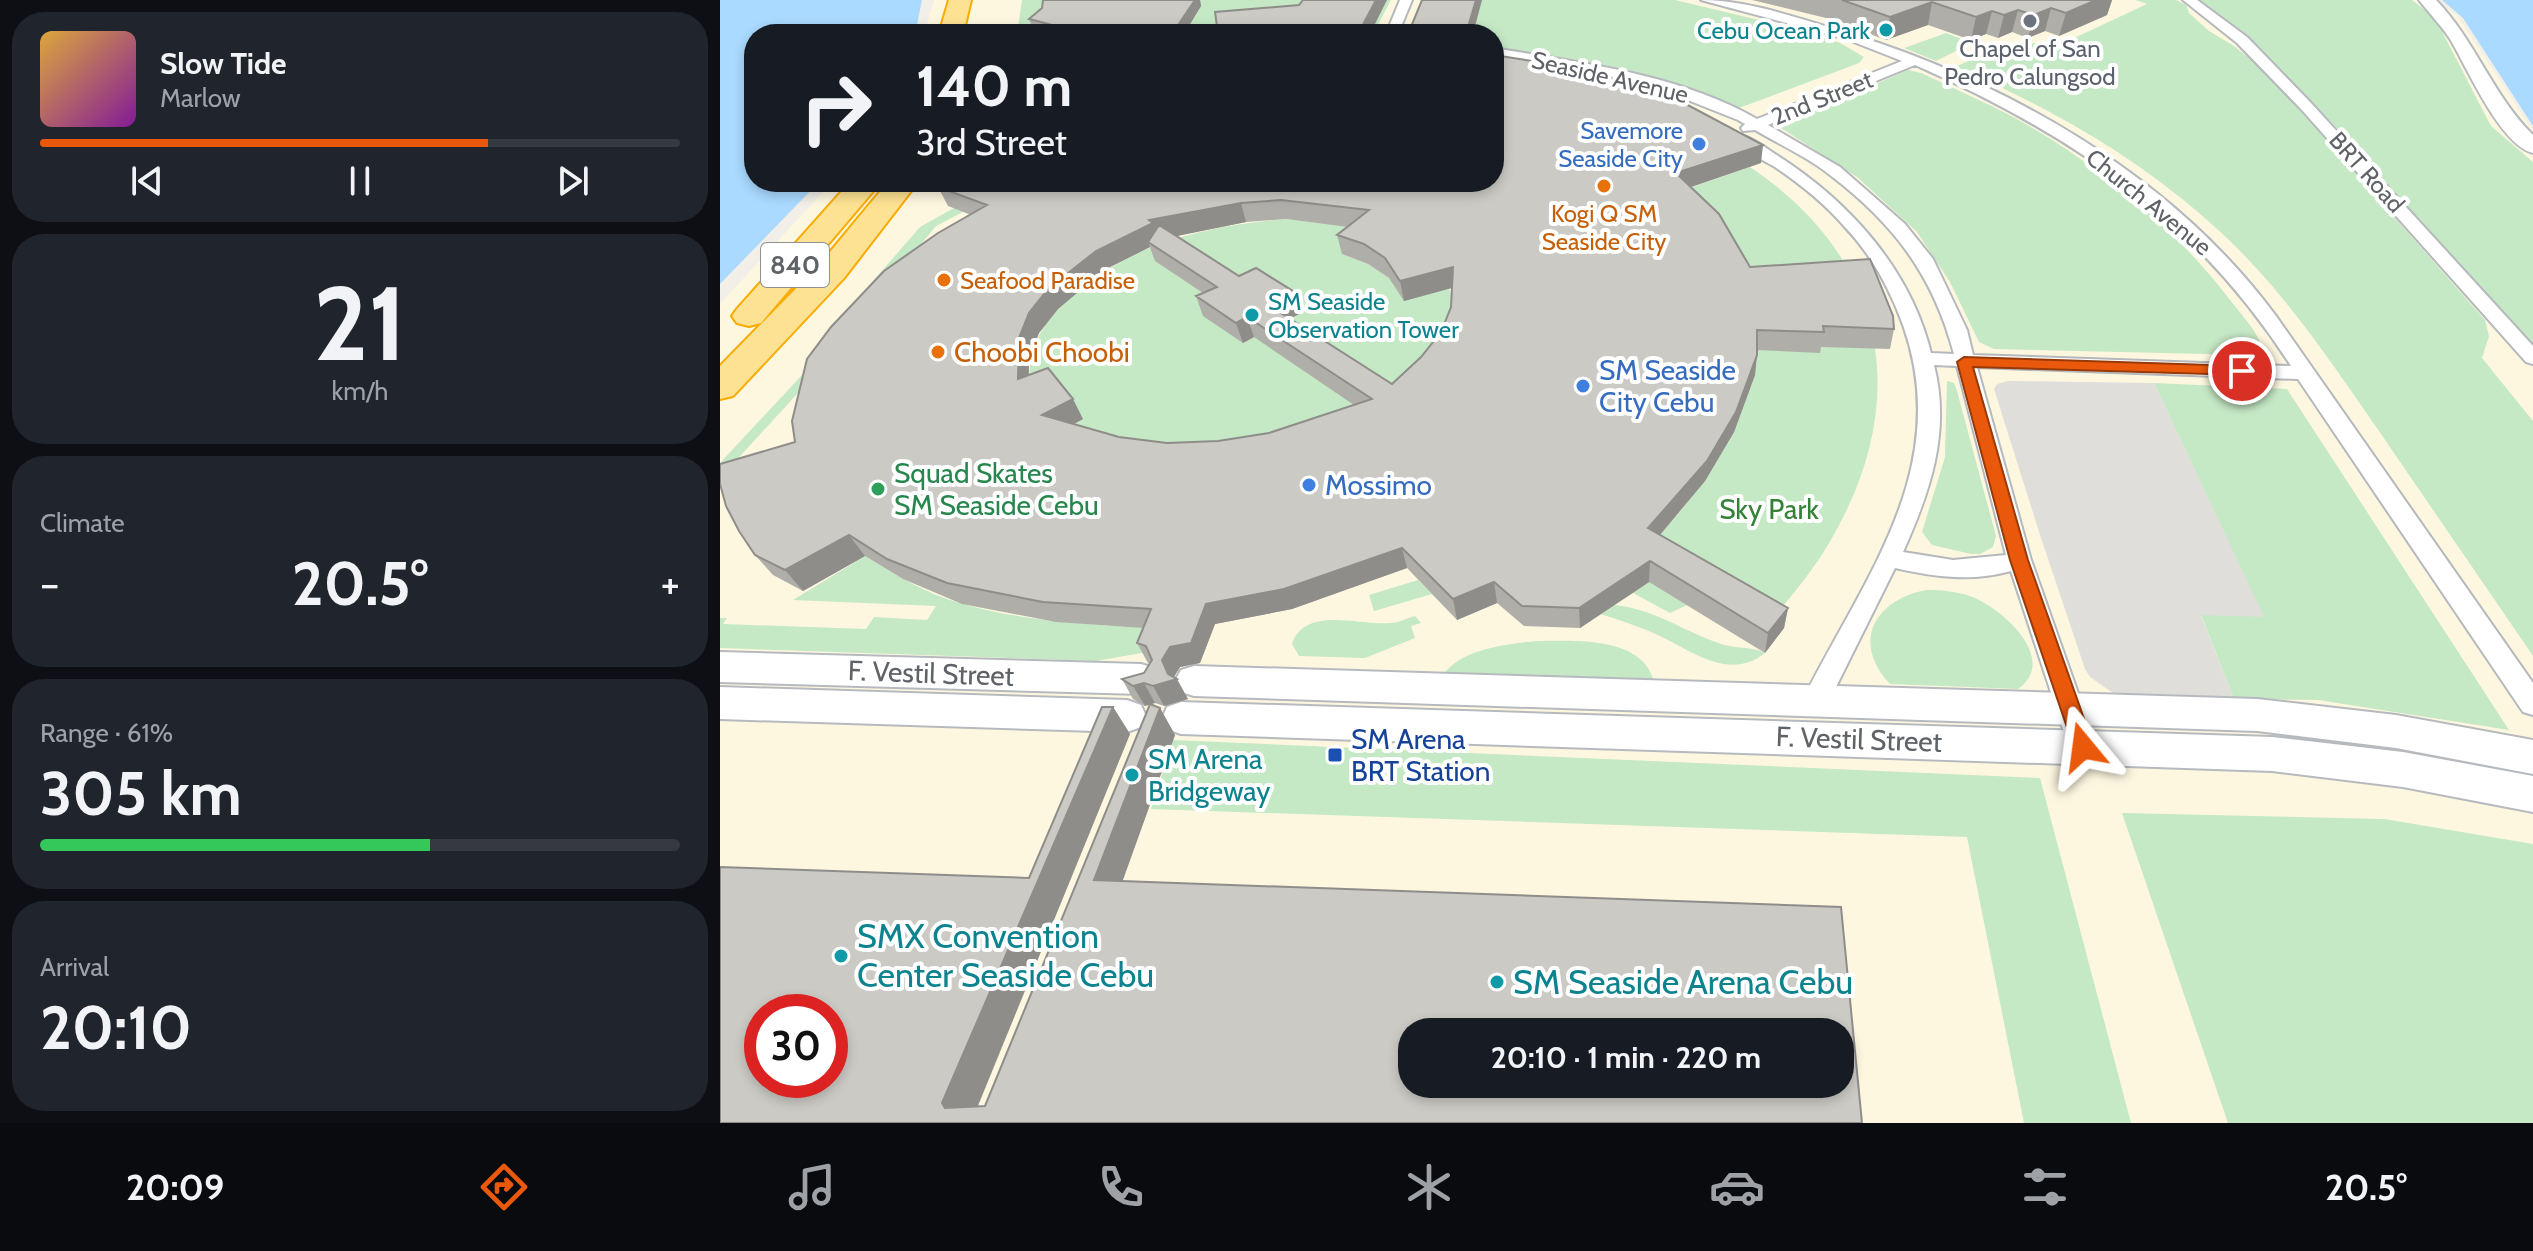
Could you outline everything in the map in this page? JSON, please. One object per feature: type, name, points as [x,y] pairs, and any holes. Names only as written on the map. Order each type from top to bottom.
[{"type":"highway","points":[[954,24],[960,0]]},
{"type":"highway","name":"840","points":[[720,345],[789,272],[857,192]]},
{"type":"highway","name":"840","points":[[720,388],[832,271],[895,192]]},
{"type":"main road","points":[[2427,0],[2456,30],[2507,121],[2533,147]]},
{"type":"main road","name":"F. Vestil Street","points":[[720,667],[1141,679]]},
{"type":"main road","name":"F. Vestil Street","points":[[1194,681],[2072,707],[2340,721],[2438,736],[2533,757]]},
{"type":"main road","name":"F. Vestil Street","points":[[720,703],[1151,724],[2272,754],[2359,761],[2455,776],[2533,794]]},
{"type":"street","points":[[1396,24],[1406,0]]},
{"type":"street","name":"Church Avenue","points":[[1707,0],[1784,17],[1958,79],[2035,118],[2139,188],[2191,230],[2230,270],[2305,373],[2533,704]]},
{"type":"street","name":"BRT Road","points":[[2189,0],[2242,40],[2306,106],[2533,358]]},
{"type":"street","name":"Seaside Avenue","points":[[1504,54],[1615,73],[1680,92],[1750,120],[1834,170],[1899,228],[1924,259],[1957,330],[2019,560],[2072,707],[2083,747]]},
{"type":"street","name":"2nd Street","points":[[1904,58],[1724,131],[1800,177],[1853,226],[1881,262],[1903,301],[1924,359]]},
{"type":"street","name":"Seaside Avenue","points":[[1504,67],[1614,89],[1656,102]]},
{"type":"street","points":[[1816,699],[1909,516],[1924,472],[1932,412],[1924,359],[2305,373]]},
{"type":"street","points":[[1888,558],[1950,571],[1987,570],[2019,560]]},
{"type":"shaded area","points":[[934,0],[2436,0],[2458,17],[2533,131],[2533,1123],[720,1123],[720,304],[823,192],[1504,192],[1504,24],[927,24]]},
{"type":"shaded area","points":[[2008,381],[2154,383],[2265,618],[2201,616],[2234,699],[2116,695],[2090,677],[2040,535],[1994,389],[1997,384]]},
{"type":"green space","points":[[1022,0],[1391,0],[1378,24],[1018,24]]},
{"type":"green space","points":[[1422,0],[1675,0],[1797,29],[1840,43],[1864,57],[1859,63],[1739,108],[1602,65],[1504,50],[1504,24],[1412,24]]},
{"type":"green space","points":[[2136,0],[2176,0],[2186,5],[2189,13],[2209,31],[2265,71],[2485,320],[2489,336],[2482,358],[2533,421],[2533,656],[2327,357],[2291,308],[2230,241],[2168,188],[2100,141],[2029,101],[1955,67],[2002,46],[2070,40],[2147,4]]},
{"type":"green space","points":[[2198,0],[2412,0],[2435,18],[2491,126],[2533,162],[2533,347],[2334,125],[2232,25]]},
{"type":"green space","points":[[1946,33],[1972,43],[1936,61],[1904,48]]},
{"type":"green space","points":[[1908,70],[1921,73],[2015,118],[2106,177],[2162,225],[2212,277],[2251,326],[2262,351],[2251,355],[1994,349],[1979,342],[1950,282],[1917,232],[1857,177],[1778,126]]},
{"type":"green space","name":"Sky Park","points":[[1750,167],[1797,204],[1833,245],[1858,290],[1873,337],[1878,387],[1872,438],[1855,490],[1823,553],[1771,621],[1647,545],[1699,488],[1724,446],[1755,375],[1674,193]]},
{"type":"green space","points":[[954,208],[963,212],[936,226],[878,296],[860,296],[920,227]]},
{"type":"green space","points":[[1286,219],[1355,227],[1342,254],[1368,264],[1389,278],[1449,289],[1455,304],[1444,352],[1324,439],[1089,446],[1029,384],[1032,356],[1040,333],[1074,294],[1097,276],[1121,261],[1173,240],[1228,226]]},
{"type":"green space","points":[[842,345],[720,478],[720,463],[802,375]]},
{"type":"green space","points":[[1947,381],[1954,383],[1957,391],[1996,536],[1993,547],[1980,554],[1932,545],[1922,532],[1945,457]]},
{"type":"green space","points":[[2154,383],[2287,389],[2509,730],[2318,700],[2234,699],[2201,615],[2264,617]]},
{"type":"green space","points":[[1591,546],[1687,605],[1670,613],[1633,593],[1623,599]]},
{"type":"green space","points":[[865,556],[926,590],[973,607],[1052,621],[1161,629],[1153,651],[1096,661],[720,648],[720,618],[727,618],[723,624],[866,629],[874,617],[927,620],[936,606],[793,600]]},
{"type":"green space","points":[[1418,580],[1432,594],[1374,611],[1369,595]]},
{"type":"green space","points":[[1926,590],[1970,596],[2010,622],[2029,649],[2033,663],[2029,677],[2018,689],[1890,684],[1878,669],[1872,653],[1874,625],[1881,613],[1893,603]]},
{"type":"green space","points":[[1613,605],[1655,615],[1721,644],[1765,653],[1752,661],[1738,664],[1712,661],[1653,633],[1600,614]]},
{"type":"green space","points":[[1415,616],[1421,623],[1411,626],[1415,638],[1365,658],[1299,656],[1292,644],[1299,632],[1321,621],[1390,623]]},
{"type":"green space","points":[[1537,641],[1588,642],[1622,649],[1636,656],[1647,667],[1654,682],[1443,675],[1451,666],[1473,653]]},
{"type":"green space","points":[[1173,740],[2040,778],[2131,1123],[2024,1123],[1967,837],[1151,809]]},
{"type":"green space","points":[[2122,813],[2384,819],[2533,844],[2533,1123],[2228,1123]]},
{"type":"water","points":[[720,0],[922,0],[917,24],[744,24],[744,192],[809,192],[720,284]]},
{"type":"water","points":[[2442,0],[2533,0],[2533,126],[2463,18]]},
{"type":"building","points":[[1043,0],[1195,0],[1179,24],[1048,24],[1029,19],[1042,8]]},
{"type":"building","points":[[1303,0],[1376,0],[1363,24],[1217,24],[1215,12],[1299,5]]},
{"type":"building","points":[[1422,0],[1476,0],[1469,24],[1412,24]]},
{"type":"building","points":[[1842,0],[2096,0],[2066,13],[2051,8],[2034,15],[2018,10],[2004,15],[1992,11],[1976,17],[1932,2],[1890,17]]},
{"type":"building","name":"SM Seaside City Cebu","points":[[1504,57],[1608,77],[1684,103],[1763,145],[1676,173],[1719,214],[1750,267],[1870,259],[1893,316],[1894,329],[1823,326],[1824,332],[1757,330],[1757,355],[1736,412],[1707,461],[1648,528],[1788,608],[1768,633],[1650,561],[1579,608],[1522,606],[1494,582],[1453,599],[1402,548],[1284,589],[1206,604],[1191,643],[1170,647],[1162,660],[1168,674],[1177,679],[1153,686],[1144,683],[1133,686],[1122,679],[1144,673],[1152,660],[1146,646],[1137,643],[1151,609],[1043,602],[947,583],[887,559],[849,535],[785,570],[755,555],[726,506],[720,484],[720,464],[795,442],[792,421],[807,359],[831,327],[884,271],[938,233],[987,205],[952,192],[1504,192]],"holes":[[[1281,200],[1369,210],[1337,235],[1364,244],[1385,258],[1400,281],[1453,267],[1451,307],[1441,332],[1421,357],[1392,384],[1270,306],[1296,293],[1256,268],[1239,276],[1159,225],[1148,242],[1217,287],[1196,296],[1236,323],[1247,317],[1372,399],[1269,433],[1218,441],[1167,443],[1119,437],[1042,415],[1073,399],[1048,368],[1018,379],[1019,338],[1029,313],[1048,289],[1096,251],[1153,223],[1149,220],[1241,203]]]},
{"type":"building","points":[[1150,704],[1160,708],[1094,880],[1841,907],[1852,1018],[1398,1018],[1398,1098],[1854,1098],[1854,1041],[1862,1123],[720,1123],[720,867],[1029,878],[1102,707],[1113,707],[942,1103],[945,1108],[985,1106]]},
{"type":"place","name":"Chapel of San Pedro Calungsod","points":[[2030,21]]},
{"type":"place","name":"Cebu Ocean Park","points":[[1886,30]]},
{"type":"place","name":"Savemore Seaside City","points":[[1699,144]]},
{"type":"place","name":"Kogi Q SM Seaside City","points":[[1604,186]]},
{"type":"place","name":"Seafood Paradise","points":[[944,280]]},
{"type":"place","name":"SM Seaside Observation Tower","points":[[1252,315]]},
{"type":"place","name":"Choobi Choobi","points":[[938,352]]},
{"type":"place","name":"SM Seaside City Cebu","points":[[1583,386]]},
{"type":"place","name":"Mossimo","points":[[1309,485]]},
{"type":"place","name":"Squad Skates SM Seaside Cebu","points":[[878,489]]},
{"type":"place","name":"SM Arena BRT Station","points":[[1335,755]]},
{"type":"place","name":"SM Arena Bridgeway","points":[[1132,775]]},
{"type":"place","name":"SMX Convention Center Seaside Cebu","points":[[841,956]]},
{"type":"place","name":"SM Seaside Arena Cebu","points":[[1497,982]]},
{"type":"route","points":[[2083,747],[2072,707],[2019,560],[1964,362],[2242,371]]}]
